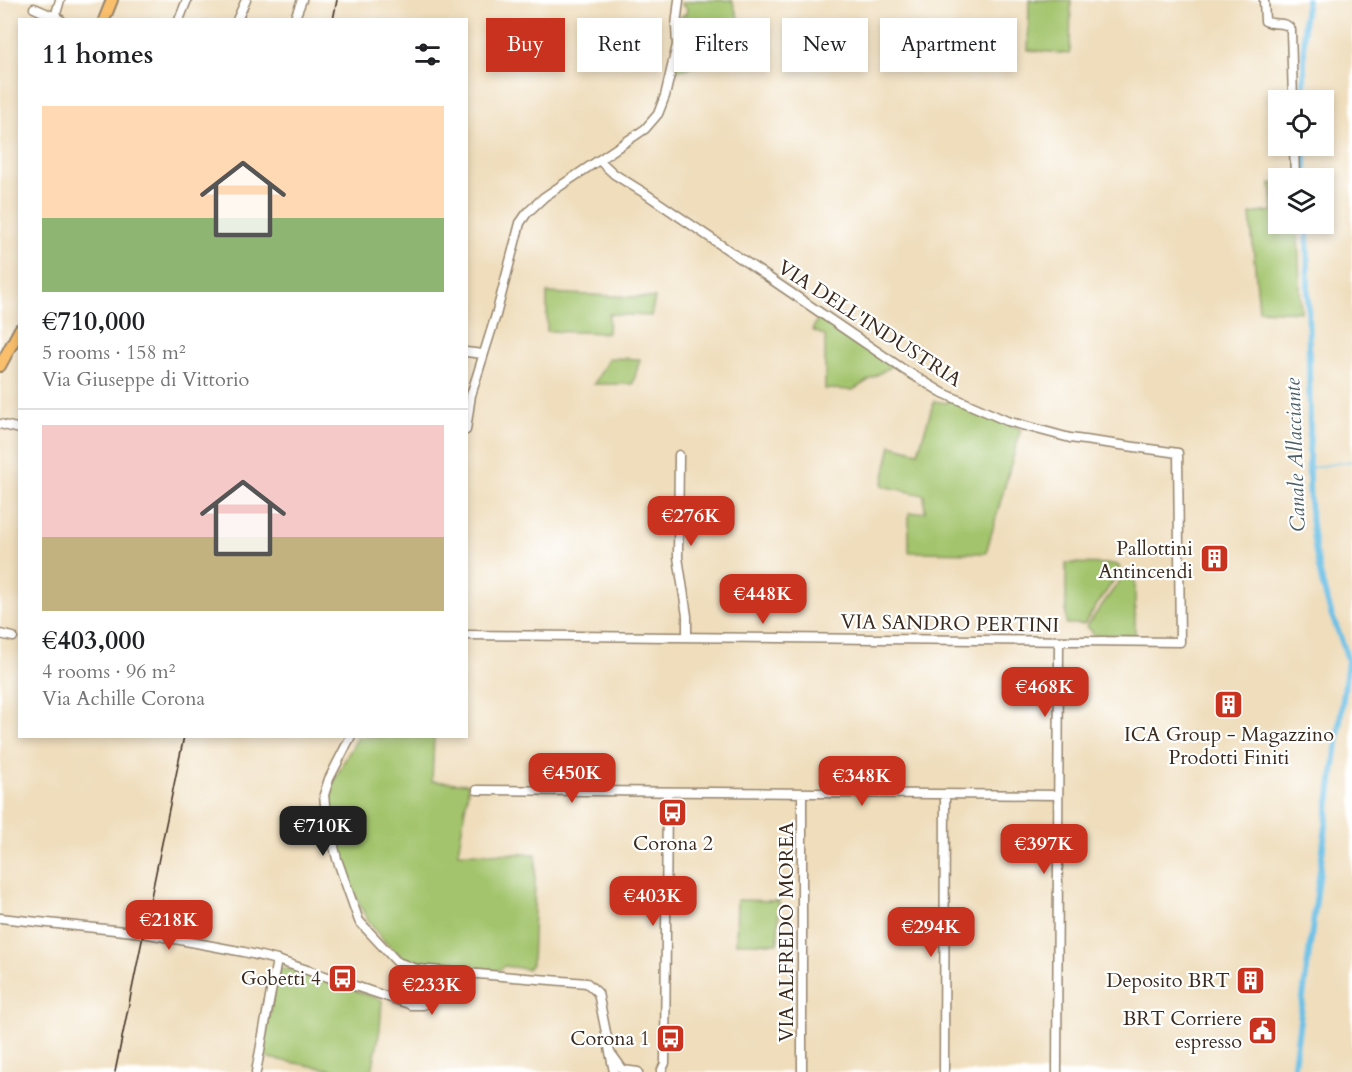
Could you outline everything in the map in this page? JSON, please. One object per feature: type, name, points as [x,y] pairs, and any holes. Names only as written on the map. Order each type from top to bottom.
[{"type":"main road","points":[[105,18],[112,0]]},
{"type":"main road","points":[[0,366],[18,333]]},
{"type":"street","points":[[34,8],[58,18],[60,0]]},
{"type":"street","points":[[180,18],[188,0]]},
{"type":"street","points":[[238,18],[246,0]]},
{"type":"street","points":[[295,18],[302,0]]},
{"type":"street","points":[[468,416],[471,394],[500,304],[517,232],[526,213],[544,197],[645,129],[658,114],[665,96],[677,45],[678,0]]},
{"type":"street","points":[[1264,0],[1265,21],[1287,25],[1291,30],[1293,90]]},
{"type":"street","name":"VIA DELL'INDUSTRIA","points":[[599,160],[614,174],[903,369],[943,393],[1007,421],[1043,432],[1097,443],[1178,453],[1180,642]]},
{"type":"street","points":[[468,352],[483,354]]},
{"type":"street","points":[[0,424],[18,428]]},
{"type":"street","points":[[679,456],[678,557],[687,616],[687,637]]},
{"type":"street","points":[[0,634],[14,637]]},
{"type":"street","name":"VIA SANDRO PERTINI","points":[[468,635],[1180,642]]},
{"type":"street","points":[[1057,1072],[1059,641]]},
{"type":"street","points":[[0,918],[146,933],[277,960],[381,996],[419,1006],[428,1003],[434,996],[436,988],[434,979],[420,970],[397,962],[357,918],[337,858],[326,814],[324,795],[326,786],[350,738]]},
{"type":"street","points":[[477,790],[1057,795]]},
{"type":"street","points":[[661,1072],[665,1063],[667,792]]},
{"type":"street","name":"VIA ALFREDO MOREA","points":[[802,793],[802,1072]]},
{"type":"street","points":[[944,1072],[945,794]]},
{"type":"street","points":[[256,1072],[277,960]]},
{"type":"street","points":[[397,962],[399,993],[406,1003]]},
{"type":"street","points":[[381,996],[391,993],[408,972],[420,970],[588,983],[598,993],[614,1072]]},
{"type":"street","points":[[436,988],[445,978],[456,973]]},
{"type":"street","points":[[609,1049],[623,1070],[638,1072]]},
{"type":"street","points":[[665,1063],[669,1072]]},
{"type":"green space","points":[[696,0],[732,0],[738,18],[681,18],[686,14],[687,8],[682,3]]},
{"type":"green space","points":[[1029,0],[1071,0],[1070,54],[1028,50]]},
{"type":"green space","points":[[1268,212],[1268,234],[1298,234],[1301,312],[1259,310],[1250,214]]},
{"type":"green space","points":[[547,293],[655,298],[651,316],[609,314],[608,333],[547,331]]},
{"type":"green space","points":[[820,318],[893,365],[853,390],[825,389],[825,336],[812,330]]},
{"type":"green space","points":[[609,358],[640,359],[633,384],[594,384]]},
{"type":"green space","points":[[948,399],[1021,429],[986,553],[909,552],[909,513],[925,512],[924,495],[882,486],[891,445],[918,452],[934,401],[947,403]]},
{"type":"green space","points":[[1066,563],[1119,566],[1120,571],[1084,624],[1066,624]]},
{"type":"green space","points":[[1126,572],[1135,572],[1135,635],[1093,635],[1086,627]]},
{"type":"green space","points":[[357,738],[434,738],[432,781],[469,784],[458,853],[536,854],[532,964],[527,969],[504,966],[499,970],[417,962],[405,958],[386,943],[360,906],[340,850],[331,805],[335,780]]},
{"type":"green space","points":[[737,900],[779,901],[778,943],[736,943]]},
{"type":"green space","points":[[291,969],[382,1000],[380,1029],[372,1072],[344,1072],[262,1057],[277,970]]},
{"type":"green space","points":[[418,975],[427,979],[431,988],[427,997],[418,1001],[409,997],[405,988],[409,979]]},
{"type":"waterway","name":"Canale Allacciante","points":[[1304,90],[1304,19],[1307,0]]},
{"type":"waterway","name":"Canale Allacciante","points":[[1305,156],[1305,168]]},
{"type":"waterway","name":"Canale Allacciante","points":[[1293,1072],[1348,661],[1324,591],[1312,523],[1309,477],[1307,234]]},
{"type":"waterway","points":[[1309,468],[1352,461]]},
{"type":"railway","points":[[333,18],[337,0]]},
{"type":"railway","points":[[115,1072],[184,738]]},
{"type":"place","name":"Pallottini Antincendi","points":[[1214,559]]},
{"type":"place","name":"ICA Group - Magazzino Prodotti Finiti","points":[[1229,704]]},
{"type":"place","name":"Corona 2","points":[[673,812]]},
{"type":"place","name":"Gobetti 4","points":[[342,978]]},
{"type":"place","name":"Deposito BRT","points":[[1251,980]]},
{"type":"place","name":"BRT Corriere espresso","points":[[1263,1030]]},
{"type":"place","name":"Corona 1","points":[[671,1038]]}]
